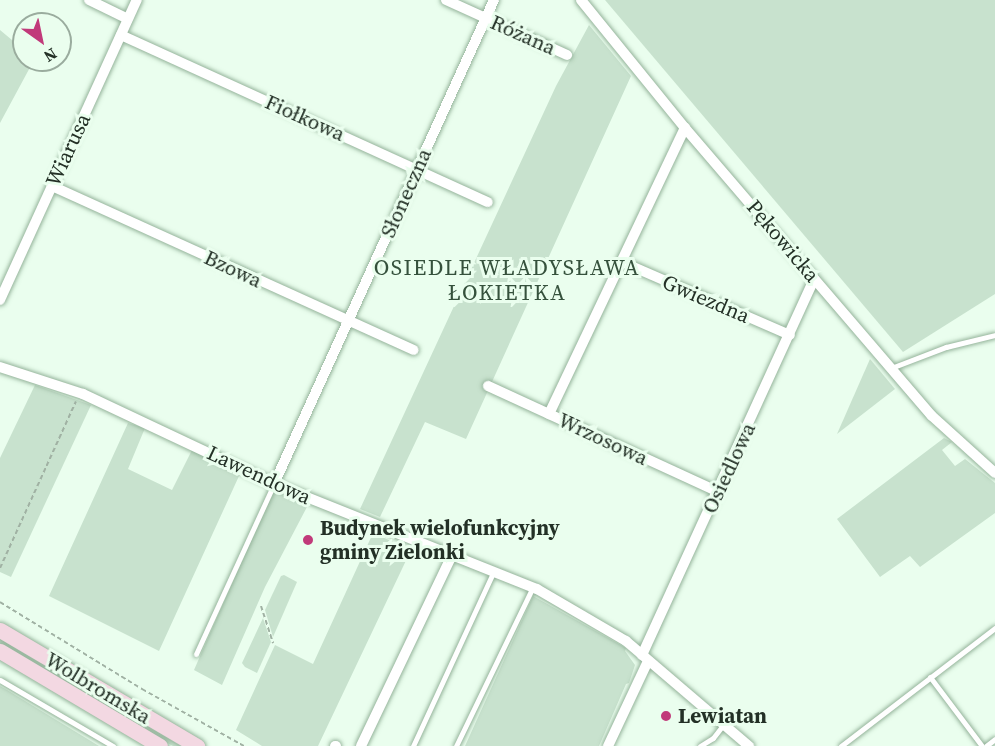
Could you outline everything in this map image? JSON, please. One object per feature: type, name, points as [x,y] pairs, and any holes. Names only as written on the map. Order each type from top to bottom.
[{"type":"main road","name":"Wolbromska","points":[[0,630],[197,746]]},
{"type":"main road","name":"Wolbromska","points":[[0,651],[160,746]]},
{"type":"street","points":[[89,0],[129,19]]},
{"type":"street","name":"Wiarusa","points":[[0,300],[137,0]]},
{"type":"street","name":"Różana","points":[[446,0],[567,55]]},
{"type":"street","name":"Słoneczna","points":[[274,484],[494,0]]},
{"type":"street","name":"Pękowicka","points":[[581,0],[685,128],[932,416],[995,473]]},
{"type":"street","name":"Fiołkowa","points":[[121,35],[488,202]]},
{"type":"street","points":[[549,414],[685,128]]},
{"type":"street","name":"Bzowa","points":[[52,186],[414,350]]},
{"type":"street","name":"Gwiezdna","points":[[621,262],[790,335]]},
{"type":"street","name":"Osiedlowa","points":[[608,746],[636,698],[645,658],[814,280]]},
{"type":"street","name":"Lawendowa","points":[[0,367],[80,393],[274,484],[533,587],[612,631],[749,746]]},
{"type":"street","name":"Wrzosowa","points":[[488,386],[718,492]]},
{"type":"street","points":[[361,746],[452,555]]},
{"type":"lane","points":[[890,368],[906,360],[995,335]]},
{"type":"lane","points":[[196,654],[274,484]]},
{"type":"lane","points":[[413,746],[494,571]]},
{"type":"lane","points":[[456,746],[533,587]]},
{"type":"lane","points":[[841,746],[995,628]]},
{"type":"lane","points":[[930,677],[984,746],[995,739]]},
{"type":"lane","points":[[0,680],[113,746]]},
{"type":"lane","points":[[700,746],[713,738],[724,724]]},
{"type":"path","points":[[0,568],[80,393]]},
{"type":"path","points":[[0,602],[142,689],[244,746]]},
{"type":"path","points":[[261,606],[273,643]]},
{"type":"green space","points":[[605,0],[995,0],[995,294],[903,352]]},
{"type":"green space","points":[[589,25],[631,76],[466,439],[425,422],[380,517],[360,509],[556,86]]},
{"type":"green space","points":[[0,30],[12,40],[12,72],[28,72],[0,123]]},
{"type":"green space","points":[[870,359],[895,389],[837,434]]},
{"type":"green space","points":[[35,385],[91,405],[11,577],[0,572],[0,458]]},
{"type":"green space","points":[[128,423],[145,428],[128,469],[172,490],[192,450],[239,476],[159,651],[49,596]]},
{"type":"green space","points":[[944,438],[952,442],[942,450],[955,466],[965,459],[995,483],[995,513],[920,567],[910,556],[880,577],[837,519]]},
{"type":"green space","points":[[273,490],[308,505],[265,587],[222,685],[194,670]]},
{"type":"green space","points":[[373,533],[411,550],[318,746],[262,746],[236,730],[275,645],[313,664]]},
{"type":"green space","points":[[284,575],[297,582],[273,637],[265,610],[281,576]]},
{"type":"green space","points":[[533,596],[626,648],[625,651],[635,665],[629,683],[626,684],[599,746],[465,746]]},
{"type":"green space","points":[[263,618],[271,642],[257,673],[242,663]]},
{"type":"green space","points":[[0,639],[181,746],[173,746],[136,726],[0,643]]},
{"type":"green space","points":[[0,686],[7,690],[99,746],[0,746]]},
{"type":"place","name":"Budynek wielofunkcyjny gminy Zielonki","points":[[308,540]]},
{"type":"place","name":"Lewiatan","points":[[666,716]]},
{"type":"district","name":"OSIEDLE WŁADYSŁAWA ŁOKIETKA","points":[[507,280]]}]
